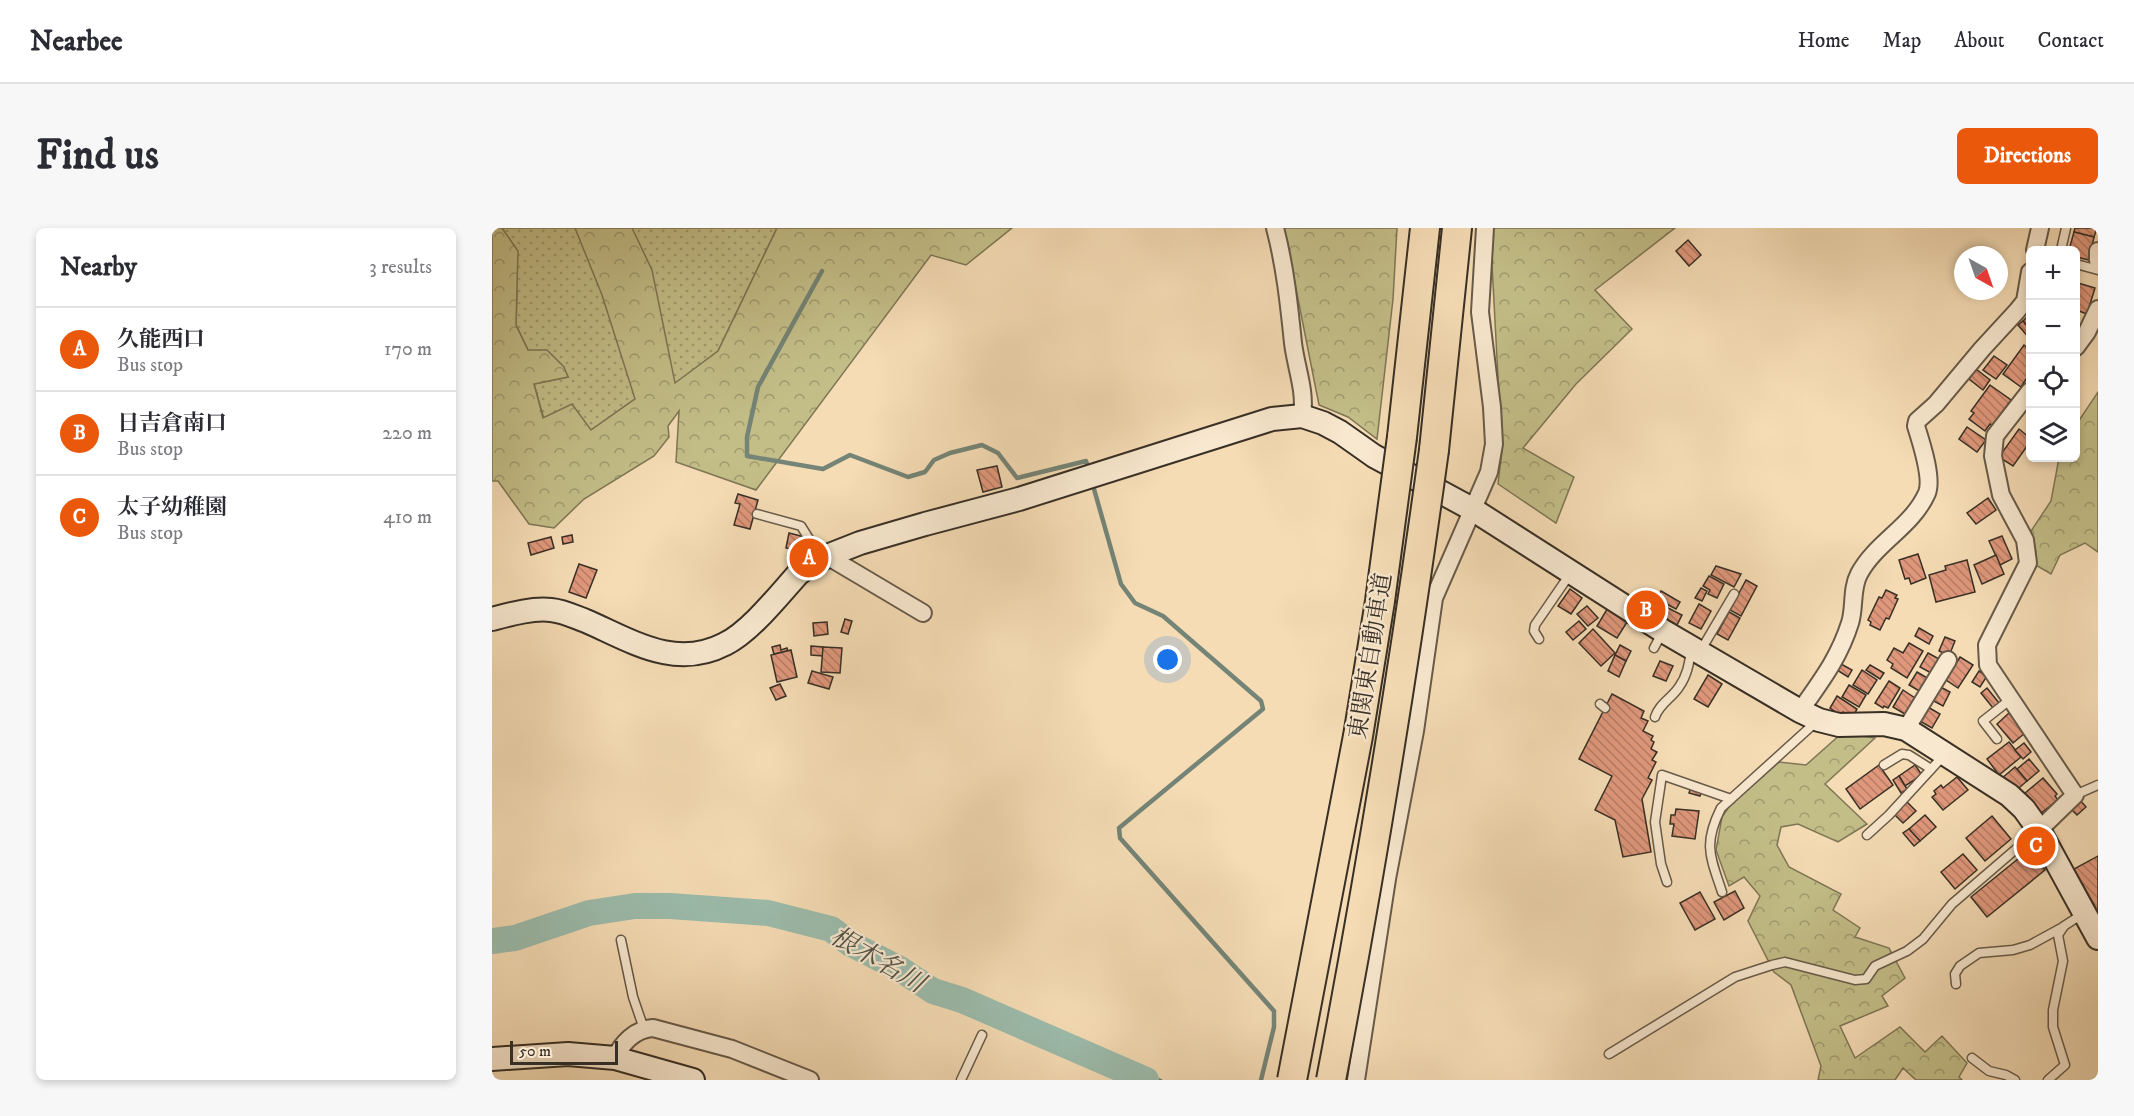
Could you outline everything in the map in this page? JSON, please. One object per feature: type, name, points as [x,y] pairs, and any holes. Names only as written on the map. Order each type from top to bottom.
[{"type":"highway","name":"東関東自動車道","points":[[1292,1080],[1358,736],[1380,601],[1402,437],[1425,228]]},
{"type":"highway","name":"東関東自動車道","points":[[1331,1080],[1412,611],[1434,450],[1457,228]]},
{"type":"street","points":[[1275,228],[1287,284],[1293,344],[1302,389],[1302,416]]},
{"type":"street","points":[[1356,1080],[1387,879],[1415,731],[1434,598],[1489,472],[1494,444],[1492,407],[1480,312],[1485,228]]},
{"type":"street","points":[[2036,246],[2040,228]]},
{"type":"street","points":[[2098,251],[2098,261]]},
{"type":"street","points":[[1810,715],[1851,621],[1858,575],[1870,558],[1910,520],[1928,491],[1926,457],[1916,426],[1917,421],[1936,404],[2017,311],[2026,296]]},
{"type":"street","points":[[2080,342],[2098,309]]},
{"type":"street","points":[[2026,397],[1995,436],[1993,456],[2001,495],[2025,540],[2028,563],[1987,645],[1988,665],[2075,795],[2039,830]]},
{"type":"street","points":[[492,619],[509,614],[553,610],[574,616],[656,652],[688,656],[725,645],[741,634],[798,574],[824,557],[860,543],[1089,478],[1272,419],[1302,416],[1340,432],[1374,456],[1473,509],[1571,572],[1659,639],[1696,650],[1810,715],[1839,725],[1884,724],[1906,729],[1938,762],[2009,795],[2024,809],[2039,830],[2098,938]]},
{"type":"street","points":[[824,557],[923,613]]},
{"type":"street","points":[[1906,729],[1948,660]]},
{"type":"street","points":[[615,1058],[627,1040],[644,1029],[666,1031],[732,1049],[810,1080]]},
{"type":"street","points":[[492,1059],[568,1054],[615,1058],[693,1080]]},
{"type":"lane","points":[[2062,246],[2066,228]]},
{"type":"lane","points":[[2080,265],[2098,270]]},
{"type":"lane","points":[[757,514],[801,526],[824,557]]},
{"type":"lane","points":[[1539,639],[1534,631],[1535,625],[1571,572]]},
{"type":"lane","points":[[1655,717],[1658,709],[1679,688],[1696,650],[1734,594]]},
{"type":"lane","points":[[1997,739],[1983,721],[2011,699]]},
{"type":"lane","points":[[1722,892],[1709,851],[1713,823],[1721,808],[1810,715]]},
{"type":"lane","points":[[1867,835],[1889,815],[1938,762],[1902,753],[1884,765]]},
{"type":"lane","points":[[1667,882],[1661,864],[1655,822],[1662,775],[1731,799]]},
{"type":"lane","points":[[2075,795],[2098,785]]},
{"type":"lane","points":[[1609,1054],[1735,977],[1772,965],[1785,962],[1856,980],[1866,979],[1875,966],[1907,951],[1923,939],[1952,904],[2039,830]]},
{"type":"lane","points":[[1956,984],[1955,974],[1960,966],[1978,953],[2013,950],[2030,945],[2084,912]]},
{"type":"lane","points":[[2048,1080],[2065,1065],[2053,1027],[2053,1010],[2063,961],[2058,935],[2064,926]]},
{"type":"lane","points":[[621,940],[633,997],[644,1029]]},
{"type":"lane","points":[[961,1080],[982,1035]]},
{"type":"lane","points":[[1972,1058],[1989,1071],[2015,1080]]},
{"type":"green space","points":[[492,228],[777,228],[718,351],[675,384],[635,399],[591,430],[544,419],[534,384],[568,377],[528,350],[516,325],[517,291]]},
{"type":"green space","points":[[492,228],[502,228],[518,251],[516,325],[528,350],[547,350],[564,367],[568,377],[534,384],[543,418],[572,404],[591,430],[635,399],[602,295],[575,228],[632,228],[652,270],[675,383],[718,351],[777,228],[1012,228],[966,265],[931,255],[756,490],[676,462],[679,411],[668,426],[669,437],[654,456],[584,499],[554,528],[529,524],[498,481],[492,481]]},
{"type":"green space","points":[[1284,228],[1397,228],[1393,299],[1377,439],[1348,417],[1319,405]]},
{"type":"green space","points":[[1490,228],[1675,228],[1595,290],[1632,329],[1576,384],[1523,448],[1574,477],[1556,523],[1498,484],[1502,451]]},
{"type":"green space","points":[[2098,392],[2098,552],[2085,543],[2060,555],[2051,574],[2034,564],[2036,551],[2029,534],[2051,501],[2058,462],[2080,462],[2080,419]]},
{"type":"green space","points":[[1842,733],[1875,738],[1825,784],[1867,824],[1838,842],[1798,824],[1781,827],[1777,845],[1789,867],[1841,894],[1833,910],[1860,928],[1855,937],[1889,948],[1905,978],[1882,996],[1888,1006],[1840,1026],[1855,1058],[1900,1027],[1925,1052],[1942,1036],[1967,1063],[1959,1077],[1962,1080],[1916,1080],[1903,1068],[1895,1080],[1818,1080],[1821,1066],[1791,985],[1774,972],[1748,921],[1760,896],[1744,877],[1729,886],[1716,850],[1722,817],[1731,804],[1779,762],[1806,765]]},
{"type":"water","points":[[1145,1073],[1162,1080],[1135,1080],[1127,1076]]},
{"type":"building","points":[[2075,228],[2097,228],[2094,237],[2074,232]]},
{"type":"building","points":[[2074,232],[2094,237],[2089,260],[2080,258],[2080,246],[2070,246]]},
{"type":"building","points":[[1688,240],[1701,255],[1689,266],[1676,251]]},
{"type":"building","points":[[2080,284],[2095,288],[2087,314],[2080,311]]},
{"type":"building","points":[[2023,321],[2026,325],[2026,334],[2018,325]]},
{"type":"building","points":[[2024,345],[2026,347],[2026,379],[2021,387],[2003,374]]},
{"type":"building","points":[[1994,356],[2007,365],[1996,379],[1983,370]]},
{"type":"building","points":[[1976,369],[1990,380],[1983,390],[1969,379]]},
{"type":"building","points":[[1990,385],[2011,400],[1992,426],[1990,424],[1985,431],[1969,419],[1974,413],[1971,411]]},
{"type":"building","points":[[1967,427],[1986,440],[1977,452],[1959,439]]},
{"type":"building","points":[[2019,429],[2026,435],[2026,448],[2013,466],[1999,457]]},
{"type":"building","points":[[997,466],[1002,487],[983,492],[977,470]]},
{"type":"building","points":[[738,494],[758,500],[750,529],[734,525],[740,504],[735,503]]},
{"type":"building","points":[[1988,498],[1996,510],[1976,524],[1967,513]]},
{"type":"building","points":[[789,533],[805,537],[802,551],[786,548]]},
{"type":"building","points":[[572,535],[573,542],[563,544],[562,537]]},
{"type":"building","points":[[2002,536],[2012,559],[2000,565],[1989,541]]},
{"type":"building","points":[[551,537],[554,548],[531,555],[528,543]]},
{"type":"building","points":[[1918,554],[1926,578],[1911,584],[1909,578],[1905,579],[1899,560]]},
{"type":"building","points":[[1996,555],[2004,574],[1982,584],[1974,565]]},
{"type":"building","points":[[1967,560],[1975,592],[1936,602],[1929,575],[1946,570],[1945,566]]},
{"type":"building","points":[[579,564],[597,570],[586,598],[569,592]]},
{"type":"building","points":[[1716,566],[1741,574],[1734,587],[1711,575]]},
{"type":"building","points":[[1709,576],[1724,584],[1717,598],[1708,594],[1710,590],[1703,586]]},
{"type":"building","points":[[1746,580],[1757,586],[1741,616],[1730,610]]},
{"type":"building","points":[[1701,588],[1707,591],[1702,601],[1695,598]]},
{"type":"building","points":[[1570,589],[1582,598],[1571,614],[1558,606]]},
{"type":"building","points":[[1886,590],[1897,595],[1895,598],[1898,599],[1889,619],[1886,618],[1880,630],[1870,625],[1871,622],[1868,620],[1879,597],[1882,598]]},
{"type":"building","points":[[1661,591],[1680,602],[1676,609],[1657,599]]},
{"type":"building","points":[[1650,598],[1663,605],[1659,614],[1645,607]]},
{"type":"building","points":[[1699,604],[1711,611],[1701,629],[1689,623]]},
{"type":"building","points":[[1587,606],[1598,618],[1588,626],[1577,614]]},
{"type":"building","points":[[1609,606],[1629,619],[1617,638],[1597,626]]},
{"type":"building","points":[[1666,607],[1682,615],[1677,625],[1661,616]]},
{"type":"building","points":[[1729,612],[1740,618],[1728,640],[1717,634]]},
{"type":"building","points":[[845,619],[852,621],[848,634],[841,632]]},
{"type":"building","points":[[1579,621],[1586,629],[1573,640],[1566,632]]},
{"type":"building","points":[[827,622],[828,634],[814,636],[813,623]]},
{"type":"building","points":[[1919,628],[1933,636],[1929,644],[1915,636]]},
{"type":"building","points":[[1593,629],[1615,653],[1601,666],[1579,643]]},
{"type":"building","points":[[1945,637],[1955,641],[1949,656],[1939,651]]},
{"type":"building","points":[[1909,643],[1923,651],[1907,678],[1891,668],[1893,664],[1887,660],[1894,648],[1903,653]]},
{"type":"building","points":[[780,645],[781,650],[787,648],[788,651],[774,654],[772,647]]},
{"type":"building","points":[[1620,645],[1631,651],[1626,661],[1615,655]]},
{"type":"building","points":[[811,646],[823,647],[823,656],[811,655]]},
{"type":"building","points":[[823,647],[842,648],[840,673],[821,672]]},
{"type":"building","points":[[791,650],[797,677],[777,682],[771,655]]},
{"type":"building","points":[[1928,653],[1941,660],[1933,674],[1920,667]]},
{"type":"building","points":[[1615,655],[1626,661],[1619,677],[1608,671]]},
{"type":"building","points":[[1960,657],[1973,665],[1958,688],[1946,680]]},
{"type":"building","points":[[1660,661],[1673,666],[1666,681],[1653,676]]},
{"type":"building","points":[[1841,664],[1852,670],[1848,677],[1837,670]]},
{"type":"building","points":[[1870,665],[1884,673],[1880,679],[1866,670]]},
{"type":"building","points":[[1862,670],[1877,680],[1868,694],[1853,685]]},
{"type":"building","points":[[812,671],[833,677],[829,689],[808,683]]},
{"type":"building","points":[[1979,671],[1987,676],[1980,687],[1972,682]]},
{"type":"building","points":[[1917,672],[1929,679],[1921,692],[1909,685]]},
{"type":"building","points":[[1708,675],[1722,684],[1708,707],[1694,699]]},
{"type":"building","points":[[1889,681],[1900,688],[1888,708],[1884,706],[1883,708],[1875,703]]},
{"type":"building","points":[[780,684],[786,696],[776,700],[770,688]]},
{"type":"building","points":[[1849,685],[1866,695],[1859,707],[1842,697]]},
{"type":"building","points":[[1937,685],[1950,692],[1943,706],[1930,699]]},
{"type":"building","points":[[1987,688],[1999,703],[1993,708],[1981,693]]},
{"type":"building","points":[[1903,690],[1918,700],[1908,716],[1893,707]]},
{"type":"building","points":[[1612,694],[1644,711],[1641,718],[1648,721],[1643,731],[1653,736],[1651,740],[1654,742],[1651,749],[1657,752],[1652,760],[1656,762],[1648,778],[1652,780],[1642,799],[1651,852],[1623,857],[1615,820],[1595,810],[1612,776],[1579,759]]},
{"type":"building","points":[[1837,696],[1857,709],[1854,715],[1851,713],[1849,716],[1843,712],[1840,715],[1830,708]]},
{"type":"building","points":[[1926,706],[1940,714],[1932,728],[1918,720]]},
{"type":"building","points":[[2009,713],[2025,733],[2013,743],[1997,724]]},
{"type":"building","points":[[2009,742],[2021,757],[1999,775],[1987,759]]},
{"type":"building","points":[[2024,743],[2031,752],[2023,759],[2015,750]]},
{"type":"building","points":[[2029,759],[2039,771],[2027,781],[2017,769]]},
{"type":"building","points":[[1879,765],[1893,785],[1860,809],[1846,789]]},
{"type":"building","points":[[1915,765],[1922,775],[1905,786],[1899,776]]},
{"type":"building","points":[[2015,767],[2027,781],[2013,793],[2001,779]]},
{"type":"building","points":[[1899,776],[1907,789],[1901,793],[1893,780]]},
{"type":"building","points":[[1957,777],[1968,790],[1943,810],[1932,797],[1936,794],[1934,791],[1941,785],[1943,788]]},
{"type":"building","points":[[2043,778],[2057,794],[2055,796],[2058,800],[2041,813],[2025,793]]},
{"type":"building","points":[[1691,787],[1702,790],[1700,796],[1689,793]]},
{"type":"building","points":[[2079,799],[2086,807],[2077,815],[2069,807]]},
{"type":"building","points":[[1907,802],[1916,811],[1903,823],[1894,814]]},
{"type":"building","points":[[1676,809],[1699,811],[1695,839],[1672,836],[1674,824],[1670,824],[1671,815],[1675,815]]},
{"type":"building","points":[[1925,815],[1936,827],[1920,841],[1909,829]]},
{"type":"building","points":[[1992,816],[2011,839],[1985,861],[1966,838]]},
{"type":"building","points":[[1909,829],[1920,841],[1914,846],[1903,833]]},
{"type":"building","points":[[2029,850],[2045,870],[1987,917],[1971,897]]},
{"type":"building","points":[[1963,854],[1977,870],[1955,889],[1941,872]]},
{"type":"building","points":[[2098,856],[2098,912],[2074,869]]},
{"type":"building","points":[[1735,891],[1744,908],[1724,920],[1714,902]]},
{"type":"building","points":[[1700,892],[1715,919],[1695,930],[1680,903]]},
{"type":"waterway","points":[[822,271],[758,387],[747,437],[747,456],[823,469],[850,455],[908,477],[925,472],[934,460],[950,453],[982,445],[998,453],[1017,478],[1086,461],[1089,471]]},
{"type":"waterway","points":[[1092,482],[1121,584],[1135,603],[1163,616],[1261,701],[1263,709],[1119,828],[1120,838],[1274,1011],[1274,1027],[1261,1080]]},
{"type":"waterway","name":"根木名川","points":[[492,941],[515,938],[589,913],[635,906],[670,906],[768,913],[831,929],[851,944],[900,969],[933,991],[962,1000],[1146,1080]]},
{"type":"place","name":"久能西口","points":[[809,558]]},
{"type":"place","name":"日吉倉南口","points":[[1646,610]]},
{"type":"place","name":"太子幼稚園","points":[[2036,846]]}]
